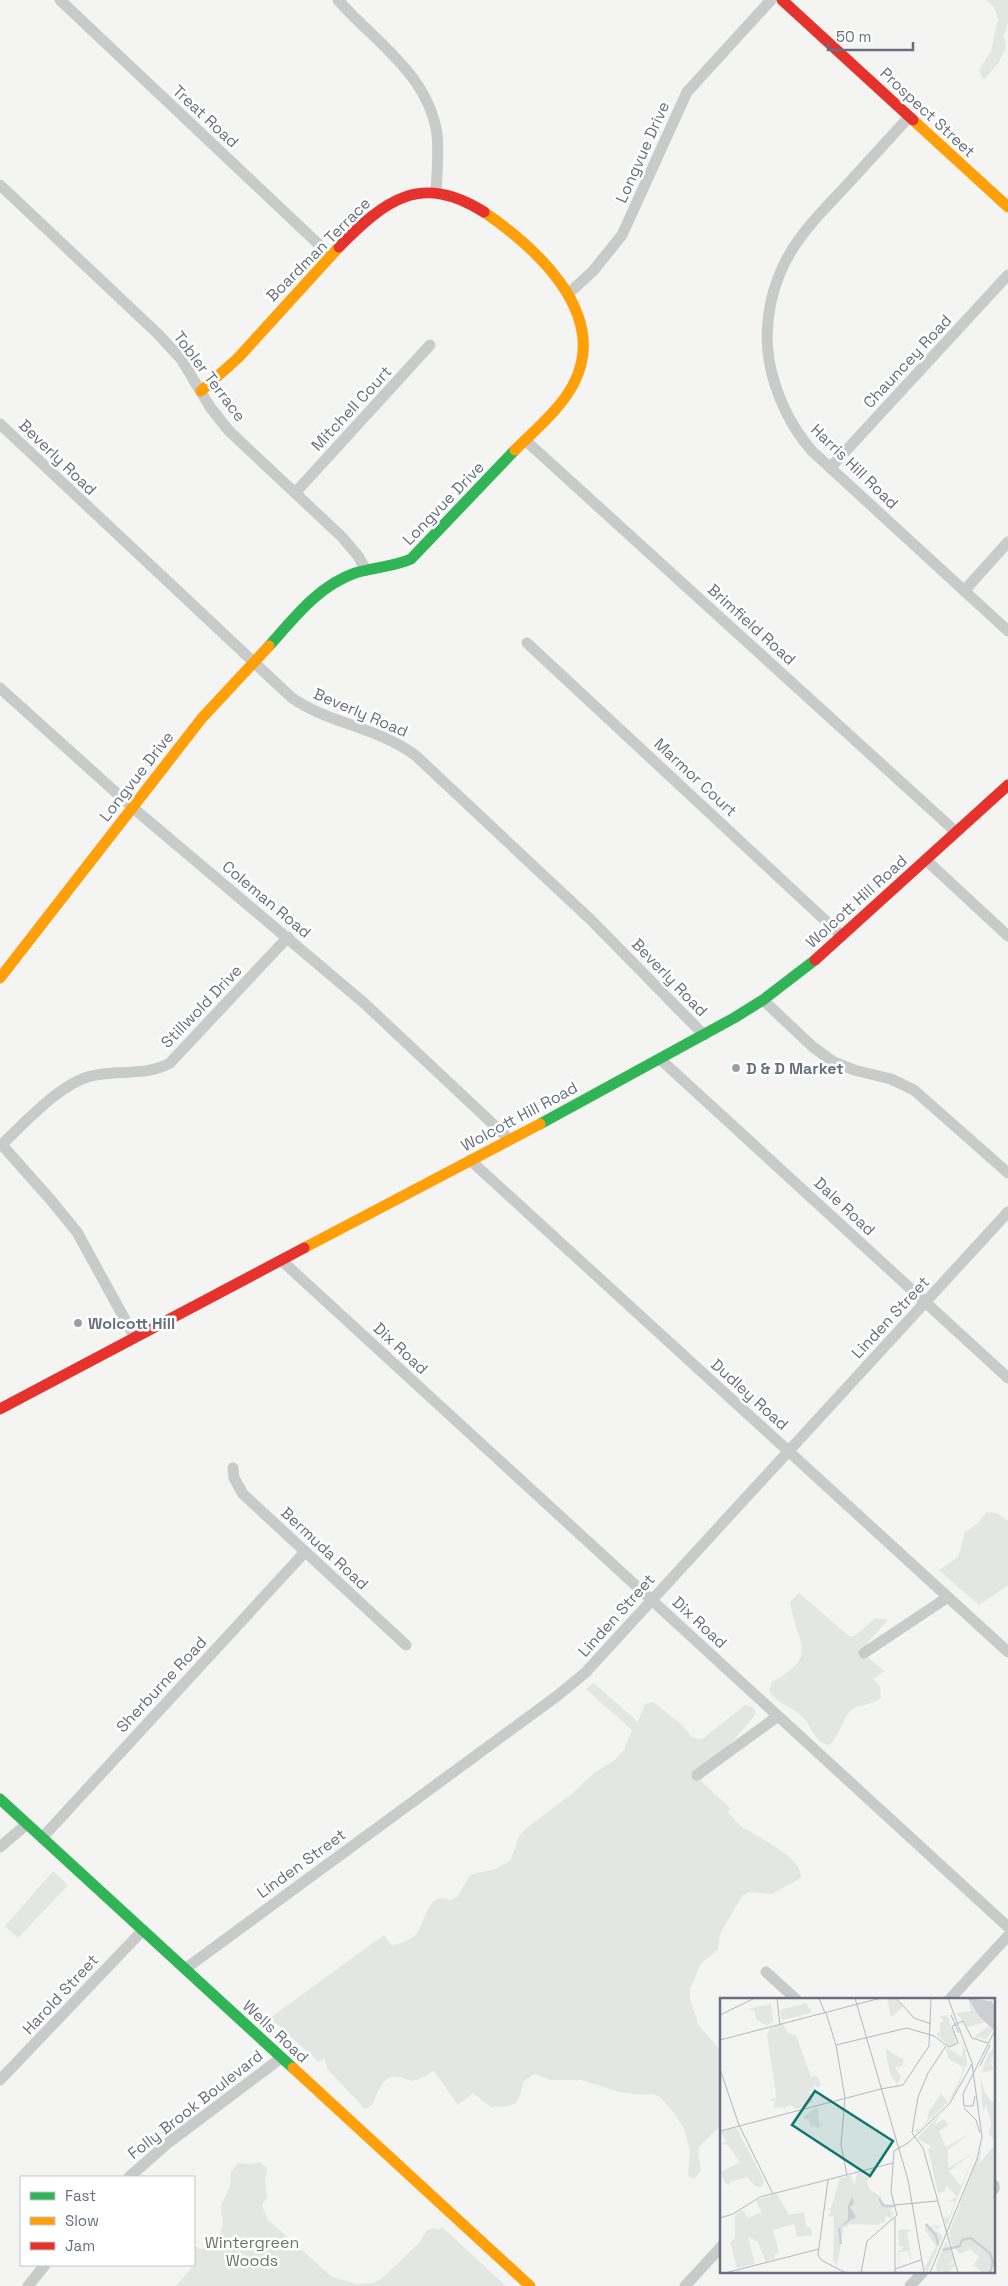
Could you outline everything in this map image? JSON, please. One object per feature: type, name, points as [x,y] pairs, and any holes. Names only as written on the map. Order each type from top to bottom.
[{"type":"street","name":"Treat Road","points":[[60,0],[331,256]]},
{"type":"street","points":[[338,0],[410,71],[425,95],[437,134],[436,192]]},
{"type":"street","name":"Longvue Drive","points":[[0,978],[202,718],[320,593],[339,580],[366,570],[391,567],[411,559],[525,440],[566,394],[580,367],[583,336],[580,321],[568,294],[593,271],[622,235],[687,92],[771,0]]},
{"type":"street","name":"Prospect Street","points":[[782,0],[1008,208]]},
{"type":"street","name":"Harris Hill Road","points":[[909,117],[800,238],[784,265],[767,315],[768,352],[779,399],[802,439],[830,468],[1008,631]]},
{"type":"street","name":"Tobler Terrace","points":[[0,185],[158,334],[180,359],[230,431],[342,537],[358,556],[366,570]]},
{"type":"street","name":"Boardman Terrace","points":[[201,391],[227,368],[331,256],[378,210],[390,202],[415,193],[436,192],[461,199],[496,221],[532,252],[568,294]]},
{"type":"street","name":"Chauncey Road","points":[[830,468],[1008,275]]},
{"type":"street","name":"Mitchell Court","points":[[295,493],[430,345]]},
{"type":"street","name":"Beverly Road","points":[[0,424],[279,687],[305,707],[332,719],[385,736],[415,754],[584,914],[704,1035]]},
{"type":"street","name":"Brimfield Road","points":[[525,440],[956,832]]},
{"type":"street","points":[[964,591],[1008,542]]},
{"type":"street","name":"Marmor Court","points":[[527,642],[842,936]]},
{"type":"street","name":"Coleman Road","points":[[0,688],[132,807],[288,937],[384,1021],[509,1139]]},
{"type":"street","name":"Wolcott Hill Road","points":[[0,1409],[134,1336],[704,1035],[764,1000],[842,936],[1008,785]]},
{"type":"street","points":[[926,860],[1008,936]]},
{"type":"street","name":"Stillwold Drive","points":[[1,1146],[43,1106],[77,1081],[101,1073],[151,1071],[170,1063],[288,937]]},
{"type":"street","points":[[764,1000],[813,1047],[832,1061],[854,1070],[891,1079],[914,1090],[1008,1173]]},
{"type":"street","name":"Dale Road","points":[[660,1058],[1008,1378]]},
{"type":"street","points":[[1,1146],[59,1209],[77,1232],[134,1336]]},
{"type":"street","name":"Dudley Road","points":[[470,1160],[1008,1652]]},
{"type":"street","name":"Linden Street","points":[[185,1969],[571,1685],[600,1658],[1008,1212]]},
{"type":"street","name":"Dix Road","points":[[281,1260],[1008,1927]]},
{"type":"street","name":"Bermuda Road","points":[[233,1468],[234,1478],[243,1494],[406,1645]]},
{"type":"street","name":"Sherburne Road","points":[[42,1838],[305,1552]]},
{"type":"street","points":[[864,1653],[948,1597]]},
{"type":"street","points":[[697,1774],[778,1716]]},
{"type":"street","name":"Wells Road","points":[[0,1799],[530,2286]]},
{"type":"street","points":[[0,1847],[27,1824]]},
{"type":"street","name":"Harold Street","points":[[0,2080],[142,1930]]},
{"type":"street","points":[[951,1998],[1008,1936]]},
{"type":"street","points":[[766,1972],[795,1998]]},
{"type":"street","name":"Folly Brook Boulevard","points":[[130,2176],[168,2142],[281,2058]]},
{"type":"street","points":[[685,2286],[720,2248]]},
{"type":"street","points":[[28,2286],[44,2266]]},
{"type":"street","points":[[910,2286],[921,2274]]},
{"type":"green space","points":[[986,0],[1008,0],[1008,22],[1004,35],[1006,47],[999,62],[985,79],[979,70],[991,51],[998,19],[994,7]]},
{"type":"green space","points":[[987,1512],[997,1513],[1008,1521],[1008,1585],[979,1605],[939,1570],[958,1557],[965,1532],[977,1524]]},
{"type":"green space","points":[[799,1593],[849,1636],[859,1633],[876,1618],[888,1620],[868,1642],[864,1654],[884,1671],[873,1679],[880,1687],[881,1698],[853,1708],[835,1739],[830,1744],[819,1740],[807,1722],[797,1712],[777,1700],[769,1690],[772,1682],[787,1673],[797,1664],[801,1656],[802,1648],[790,1602]]},
{"type":"green space","points":[[594,1683],[638,1722],[645,1704],[653,1702],[681,1724],[692,1737],[700,1739],[745,1705],[753,1707],[756,1714],[700,1780],[731,1809],[727,1812],[739,1824],[787,1855],[799,1870],[801,1878],[772,1894],[749,1892],[742,1896],[720,1934],[718,1950],[701,1963],[690,1989],[690,2000],[699,2026],[720,2050],[720,2126],[700,2146],[698,2152],[701,2170],[695,2178],[691,2178],[688,2175],[690,2151],[684,2129],[674,2113],[660,2097],[653,2094],[643,2095],[620,2092],[581,2080],[551,2080],[534,2074],[523,2082],[517,2101],[514,2104],[491,2107],[473,2093],[458,2105],[434,2071],[416,2080],[397,2077],[387,2079],[381,2086],[372,2105],[365,2109],[328,2070],[324,2058],[319,2062],[270,2018],[384,1935],[392,1946],[412,1938],[417,1933],[435,1900],[441,1898],[451,1900],[458,1896],[470,1875],[495,1869],[510,1861],[519,1837],[525,1829],[572,1794],[594,1773],[615,1760],[624,1749],[632,1730],[586,1689]]},
{"type":"green space","points":[[53,1871],[68,1885],[18,1938],[5,1926]]},
{"type":"green space","name":"Wintergreen Woods","points":[[260,2162],[267,2168],[265,2182],[267,2197],[262,2205],[267,2219],[332,2277],[357,2284],[373,2283],[381,2279],[419,2243],[427,2230],[433,2228],[439,2230],[442,2227],[506,2286],[176,2286],[192,2267],[190,2266],[195,2266],[195,2246],[199,2249],[209,2248],[220,2235],[223,2224],[221,2206],[230,2186],[231,2172],[238,2163],[250,2164]]},
{"type":"traffic: fast","points":[[269,646],[297,614],[329,586],[355,573],[411,559],[515,450]]},
{"type":"traffic: fast","points":[[540,1124],[734,1018],[763,1000],[815,960]]},
{"type":"traffic: fast","points":[[0,1799],[293,2068]]},
{"type":"traffic: slow","points":[[913,120],[1008,207]]},
{"type":"traffic: slow","points":[[484,212],[504,226],[544,263],[561,284],[574,306],[582,330],[583,355],[570,391],[548,418],[515,450]]},
{"type":"traffic: slow","points":[[201,391],[238,358],[339,247]]},
{"type":"traffic: slow","points":[[0,978],[202,718],[269,646]]},
{"type":"traffic: slow","points":[[304,1248],[540,1124]]},
{"type":"traffic: slow","points":[[293,2068],[530,2286]]},
{"type":"traffic: jam","points":[[782,0],[913,120]]},
{"type":"traffic: jam","points":[[339,247],[372,216],[388,205],[405,197],[423,193],[441,194],[462,200],[484,212]]},
{"type":"traffic: jam","points":[[815,960],[1008,785]]},
{"type":"traffic: jam","points":[[0,1409],[304,1248]]},
{"type":"place","name":"D & D Market","points":[[736,1068]]},
{"type":"place","name":"Wolcott Hill","points":[[78,1323]]}]
